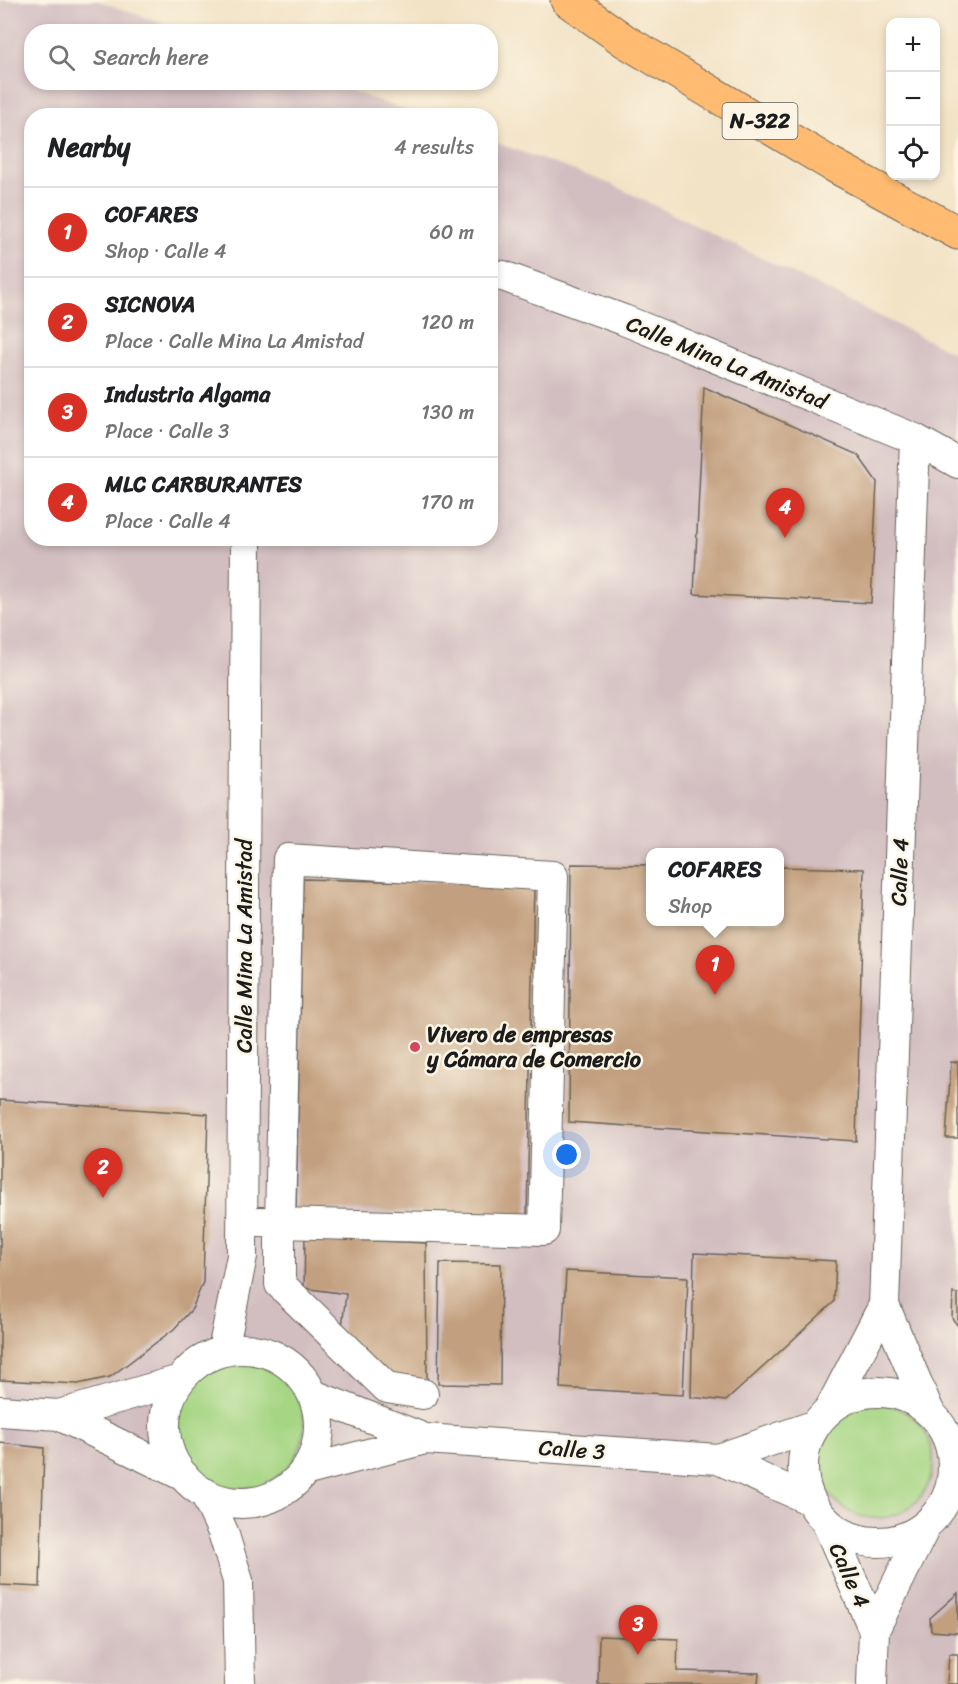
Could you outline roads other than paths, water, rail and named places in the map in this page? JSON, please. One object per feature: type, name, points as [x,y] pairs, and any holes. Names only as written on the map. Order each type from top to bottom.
[{"type":"highway","name":"N-322","points":[[567,0],[624,41],[831,164],[958,233]]},
{"type":"street","name":"Calle Mina La Amistad","points":[[498,276],[624,320],[915,439],[958,463]]},
{"type":"street","name":"Calle 4","points":[[822,1416],[884,1305],[915,439]]},
{"type":"street","name":"Calle Mina La Amistad","points":[[224,1351],[242,1256],[246,546]]},
{"type":"street","points":[[242,1221],[280,1223],[544,1230],[553,876],[288,860],[280,1223],[280,1284],[387,1388],[423,1394]]},
{"type":"street","name":"Calle 4","points":[[884,1305],[943,1425]]},
{"type":"street","points":[[59,1415],[194,1485],[225,1501],[248,1503],[269,1498],[289,1487],[304,1471],[316,1448],[319,1421],[313,1395],[302,1377],[286,1362],[266,1352],[245,1348],[224,1351],[207,1357],[192,1367],[180,1380],[168,1403],[165,1429],[171,1454],[194,1485],[223,1532],[238,1581],[240,1684]]},
{"type":"street","points":[[0,1411],[59,1415],[180,1380]]},
{"type":"street","points":[[880,1390],[905,1396],[943,1425],[952,1449],[954,1468],[951,1489],[942,1512],[906,1537],[885,1542],[864,1541],[843,1534],[818,1511],[802,1476],[804,1450],[822,1416],[854,1395],[880,1390]]},
{"type":"street","name":"Calle 3","points":[[313,1395],[425,1439],[718,1459],[818,1511]]},
{"type":"street","name":"Calle 3","points":[[718,1459],[822,1416]]},
{"type":"street","name":"Calle 3","points":[[304,1471],[425,1439]]},
{"type":"street","name":"Calle 4","points":[[818,1511],[874,1630],[872,1684]]},
{"type":"street","name":"Calle 4","points":[[874,1630],[942,1512]]},
{"type":"place","name":"MLC CARBURANTES","points":[[785,538]]},
{"type":"place","name":"COFARES","points":[[715,995]]},
{"type":"place","name":"Vivero de empresas y Cámara de Comercio","points":[[415,1047]]},
{"type":"place","name":"SICNOVA","points":[[103,1198]]},
{"type":"place","name":"Industria Algama","points":[[638,1655]]}]
